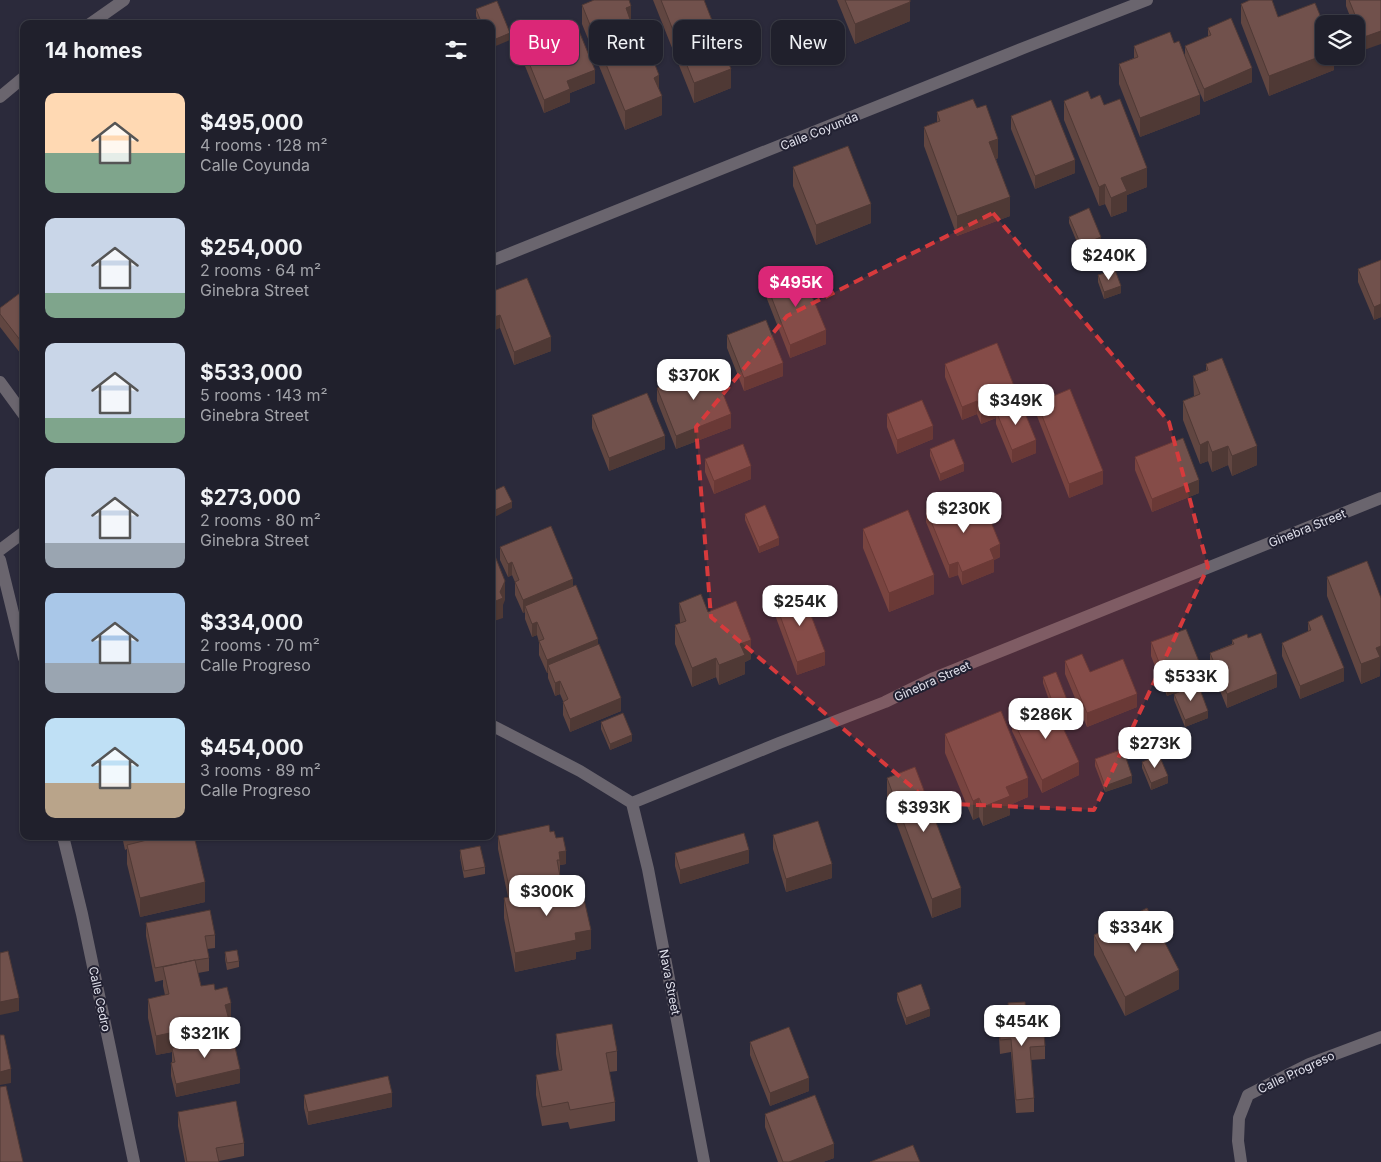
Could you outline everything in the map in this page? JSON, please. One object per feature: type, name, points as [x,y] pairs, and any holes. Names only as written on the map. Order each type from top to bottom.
[{"type":"street","points":[[96,20],[124,0]]},
{"type":"street","name":"Calle Coyunda","points":[[495,259],[1147,0]]},
{"type":"street","points":[[0,97],[20,80]]},
{"type":"street","points":[[0,382],[20,410]]},
{"type":"street","name":"Ginebra Street","points":[[632,803],[885,702],[934,678],[1381,498]]},
{"type":"street","points":[[0,550],[20,534]]},
{"type":"street","points":[[0,560],[20,642]]},
{"type":"street","points":[[495,727],[580,770],[632,803]]},
{"type":"street","name":"Nava Street","points":[[632,803],[650,879],[704,1162]]},
{"type":"street","name":"Calle Cedro","points":[[64,840],[84,924],[134,1162]]},
{"type":"street","name":"Calle Progreso","points":[[1241,1162],[1238,1142],[1239,1118],[1248,1095],[1309,1064],[1381,1037]]},
{"type":"highlighted area","points":[[993,213],[1169,422],[1208,567],[1094,810],[931,803],[711,617],[696,427],[787,316]]},
{"type":"building","points":[[594,0],[629,0],[631,6],[626,8],[630,20],[589,20],[589,22],[582,5]]},
{"type":"building","points":[[661,0],[704,0],[712,20],[673,20],[673,30]]},
{"type":"building","points":[[845,0],[910,0],[910,2],[855,24]]},
{"type":"building","points":[[1250,0],[1272,0],[1278,17],[1315,3],[1320,15],[1315,15],[1315,58],[1269,76],[1241,4]]},
{"type":"building","points":[[1349,0],[1381,0],[1381,31],[1365,37],[1365,15],[1355,15]]},
{"type":"building","points":[[497,1],[510,33],[495,39],[495,20],[480,20],[476,9]]},
{"type":"building","points":[[1231,18],[1252,68],[1204,89],[1185,46],[1211,35],[1208,28]]},
{"type":"building","points":[[579,31],[589,55],[589,65],[593,65],[595,70],[567,81],[570,89],[544,100],[530,65],[579,65]]},
{"type":"building","points":[[1170,32],[1174,43],[1179,41],[1200,95],[1140,118],[1119,64],[1138,57],[1134,46]]},
{"type":"building","points":[[606,65],[655,65],[659,75],[654,78],[662,96],[625,111]]},
{"type":"building","points":[[687,65],[729,65],[731,69],[694,83]]},
{"type":"building","points":[[1088,91],[1091,99],[1100,95],[1104,105],[1120,99],[1147,168],[1121,178],[1127,191],[1111,198],[1105,184],[1099,187],[1064,101]]},
{"type":"building","points":[[973,99],[977,108],[986,105],[998,139],[989,142],[1010,197],[957,216],[924,127],[940,121],[937,112]]},
{"type":"building","points":[[1051,100],[1075,160],[1035,176],[1011,116]]},
{"type":"building","points":[[848,146],[871,204],[816,225],[793,167]]},
{"type":"building","points":[[1089,208],[1101,237],[1081,245],[1069,217]]},
{"type":"building","points":[[1381,260],[1381,304],[1374,307],[1358,269]]},
{"type":"building","points":[[1115,270],[1121,286],[1104,292],[1098,275]]},
{"type":"building","points":[[802,272],[826,330],[790,345],[767,286]]},
{"type":"building","points":[[527,278],[551,337],[514,352],[500,315],[495,317],[495,290]]},
{"type":"building","points":[[20,293],[20,340],[0,314],[0,308]]},
{"type":"building","points":[[766,320],[783,363],[744,378],[727,335]]},
{"type":"building","points":[[997,343],[1014,386],[999,393],[1002,402],[981,411],[977,401],[962,407],[945,364]]},
{"type":"building","points":[[1222,358],[1257,446],[1232,456],[1228,446],[1212,452],[1208,441],[1200,445],[1183,401],[1200,394],[1193,376],[1208,370],[1206,364]]},
{"type":"building","points":[[712,366],[731,414],[676,436],[657,388]]},
{"type":"building","points":[[1070,389],[1103,471],[1069,484],[1037,403]]},
{"type":"building","points":[[647,393],[665,436],[609,458],[592,415]]},
{"type":"building","points":[[922,400],[933,426],[897,440],[887,414]]},
{"type":"building","points":[[1020,401],[1036,440],[1012,450],[996,411]]},
{"type":"building","points":[[1183,438],[1199,480],[1152,499],[1135,457]]},
{"type":"building","points":[[954,439],[964,464],[940,474],[930,449]]},
{"type":"building","points":[[743,444],[751,466],[714,481],[705,459]]},
{"type":"building","points":[[504,486],[512,502],[495,510],[495,490]]},
{"type":"building","points":[[953,497],[960,515],[984,505],[1000,544],[990,549],[994,559],[962,572],[958,562],[949,565],[926,509]]},
{"type":"building","points":[[765,505],[779,538],[759,547],[745,514]]},
{"type":"building","points":[[908,510],[934,575],[889,593],[863,529]]},
{"type":"building","points":[[551,526],[573,579],[523,600],[515,582],[519,580],[512,562],[508,564],[500,547]]},
{"type":"building","points":[[495,556],[505,581],[500,592],[503,598],[495,601]]},
{"type":"building","points":[[1367,561],[1381,598],[1381,646],[1376,648],[1380,657],[1361,664],[1327,577]]},
{"type":"building","points":[[576,585],[598,639],[547,660],[539,641],[544,639],[537,622],[532,624],[525,606]]},
{"type":"building","points":[[802,592],[825,652],[797,662],[775,602]]},
{"type":"building","points":[[701,594],[708,612],[736,601],[751,640],[740,644],[745,655],[719,665],[716,658],[692,668],[675,625],[686,621],[679,603]]},
{"type":"building","points":[[1322,615],[1344,668],[1300,686],[1282,643],[1311,630],[1308,622]]},
{"type":"building","points":[[1186,629],[1202,669],[1167,683],[1151,642]]},
{"type":"building","points":[[1261,633],[1277,674],[1227,694],[1210,653],[1234,644],[1232,640],[1247,634],[1248,638]]},
{"type":"building","points":[[599,644],[621,698],[570,719],[563,702],[568,699],[560,681],[555,683],[548,665]]},
{"type":"building","points":[[1082,654],[1090,672],[1123,659],[1137,694],[1087,713],[1065,661]]},
{"type":"building","points":[[1056,672],[1075,720],[1062,724],[1043,677]]},
{"type":"building","points":[[1198,684],[1208,711],[1185,720],[1174,694]]},
{"type":"building","points":[[1050,700],[1079,762],[1042,780],[1012,718]]},
{"type":"building","points":[[1001,711],[1028,778],[1006,787],[1010,796],[983,807],[979,798],[973,801],[945,734]]},
{"type":"building","points":[[623,713],[632,735],[610,744],[601,722]]},
{"type":"building","points":[[1123,749],[1132,776],[1105,786],[1095,759]]},
{"type":"building","points":[[1159,755],[1168,776],[1151,783],[1142,762]]},
{"type":"building","points":[[915,767],[961,888],[932,899],[887,778]]},
{"type":"building","points":[[818,821],[832,864],[786,879],[773,835]]},
{"type":"building","points":[[549,825],[550,832],[554,831],[556,838],[563,837],[566,851],[559,852],[560,860],[557,860],[560,876],[509,887],[498,836]]},
{"type":"building","points":[[744,833],[749,850],[680,870],[675,853]]},
{"type":"building","points":[[147,840],[195,840],[205,882],[140,898],[127,845]]},
{"type":"building","points":[[480,846],[485,867],[464,871],[460,850]]},
{"type":"building","points":[[565,885],[566,890],[581,886],[591,930],[575,933],[576,940],[515,953],[504,898]]},
{"type":"building","points":[[1147,908],[1179,970],[1125,997],[1094,935]]},
{"type":"building","points":[[210,910],[215,935],[205,936],[209,958],[155,968],[146,923]]},
{"type":"building","points":[[237,950],[239,961],[227,963],[225,952]]},
{"type":"building","points":[[8,951],[19,998],[0,1002],[0,953]]},
{"type":"building","points":[[195,960],[201,986],[214,984],[215,990],[227,987],[231,1003],[225,1005],[229,1020],[156,1036],[148,999],[169,994],[163,967]]},
{"type":"building","points":[[921,984],[930,1009],[906,1018],[897,993]]},
{"type":"building","points":[[1025,1002],[1027,1022],[1043,1021],[1045,1046],[1030,1047],[1034,1098],[1016,1100],[1011,1039],[1000,1040],[999,1024],[1010,1023],[1008,1003]]},
{"type":"building","points":[[612,1024],[617,1051],[606,1053],[615,1102],[570,1110],[568,1102],[542,1107],[536,1075],[562,1070],[556,1034]]},
{"type":"building","points":[[789,1027],[809,1078],[770,1093],[750,1042]]},
{"type":"building","points":[[232,1034],[240,1069],[176,1084],[171,1063],[175,1062],[172,1048]]},
{"type":"building","points":[[0,1035],[4,1035],[11,1069],[0,1072]]},
{"type":"building","points":[[388,1076],[392,1093],[308,1112],[304,1095]]},
{"type":"building","points":[[6,1086],[23,1162],[0,1162],[0,1087]]},
{"type":"building","points":[[815,1095],[834,1144],[789,1162],[783,1162],[765,1114]]},
{"type":"building","points":[[236,1101],[244,1143],[216,1148],[219,1162],[187,1162],[178,1112]]},
{"type":"building","points":[[913,1145],[920,1162],[870,1162]]}]
